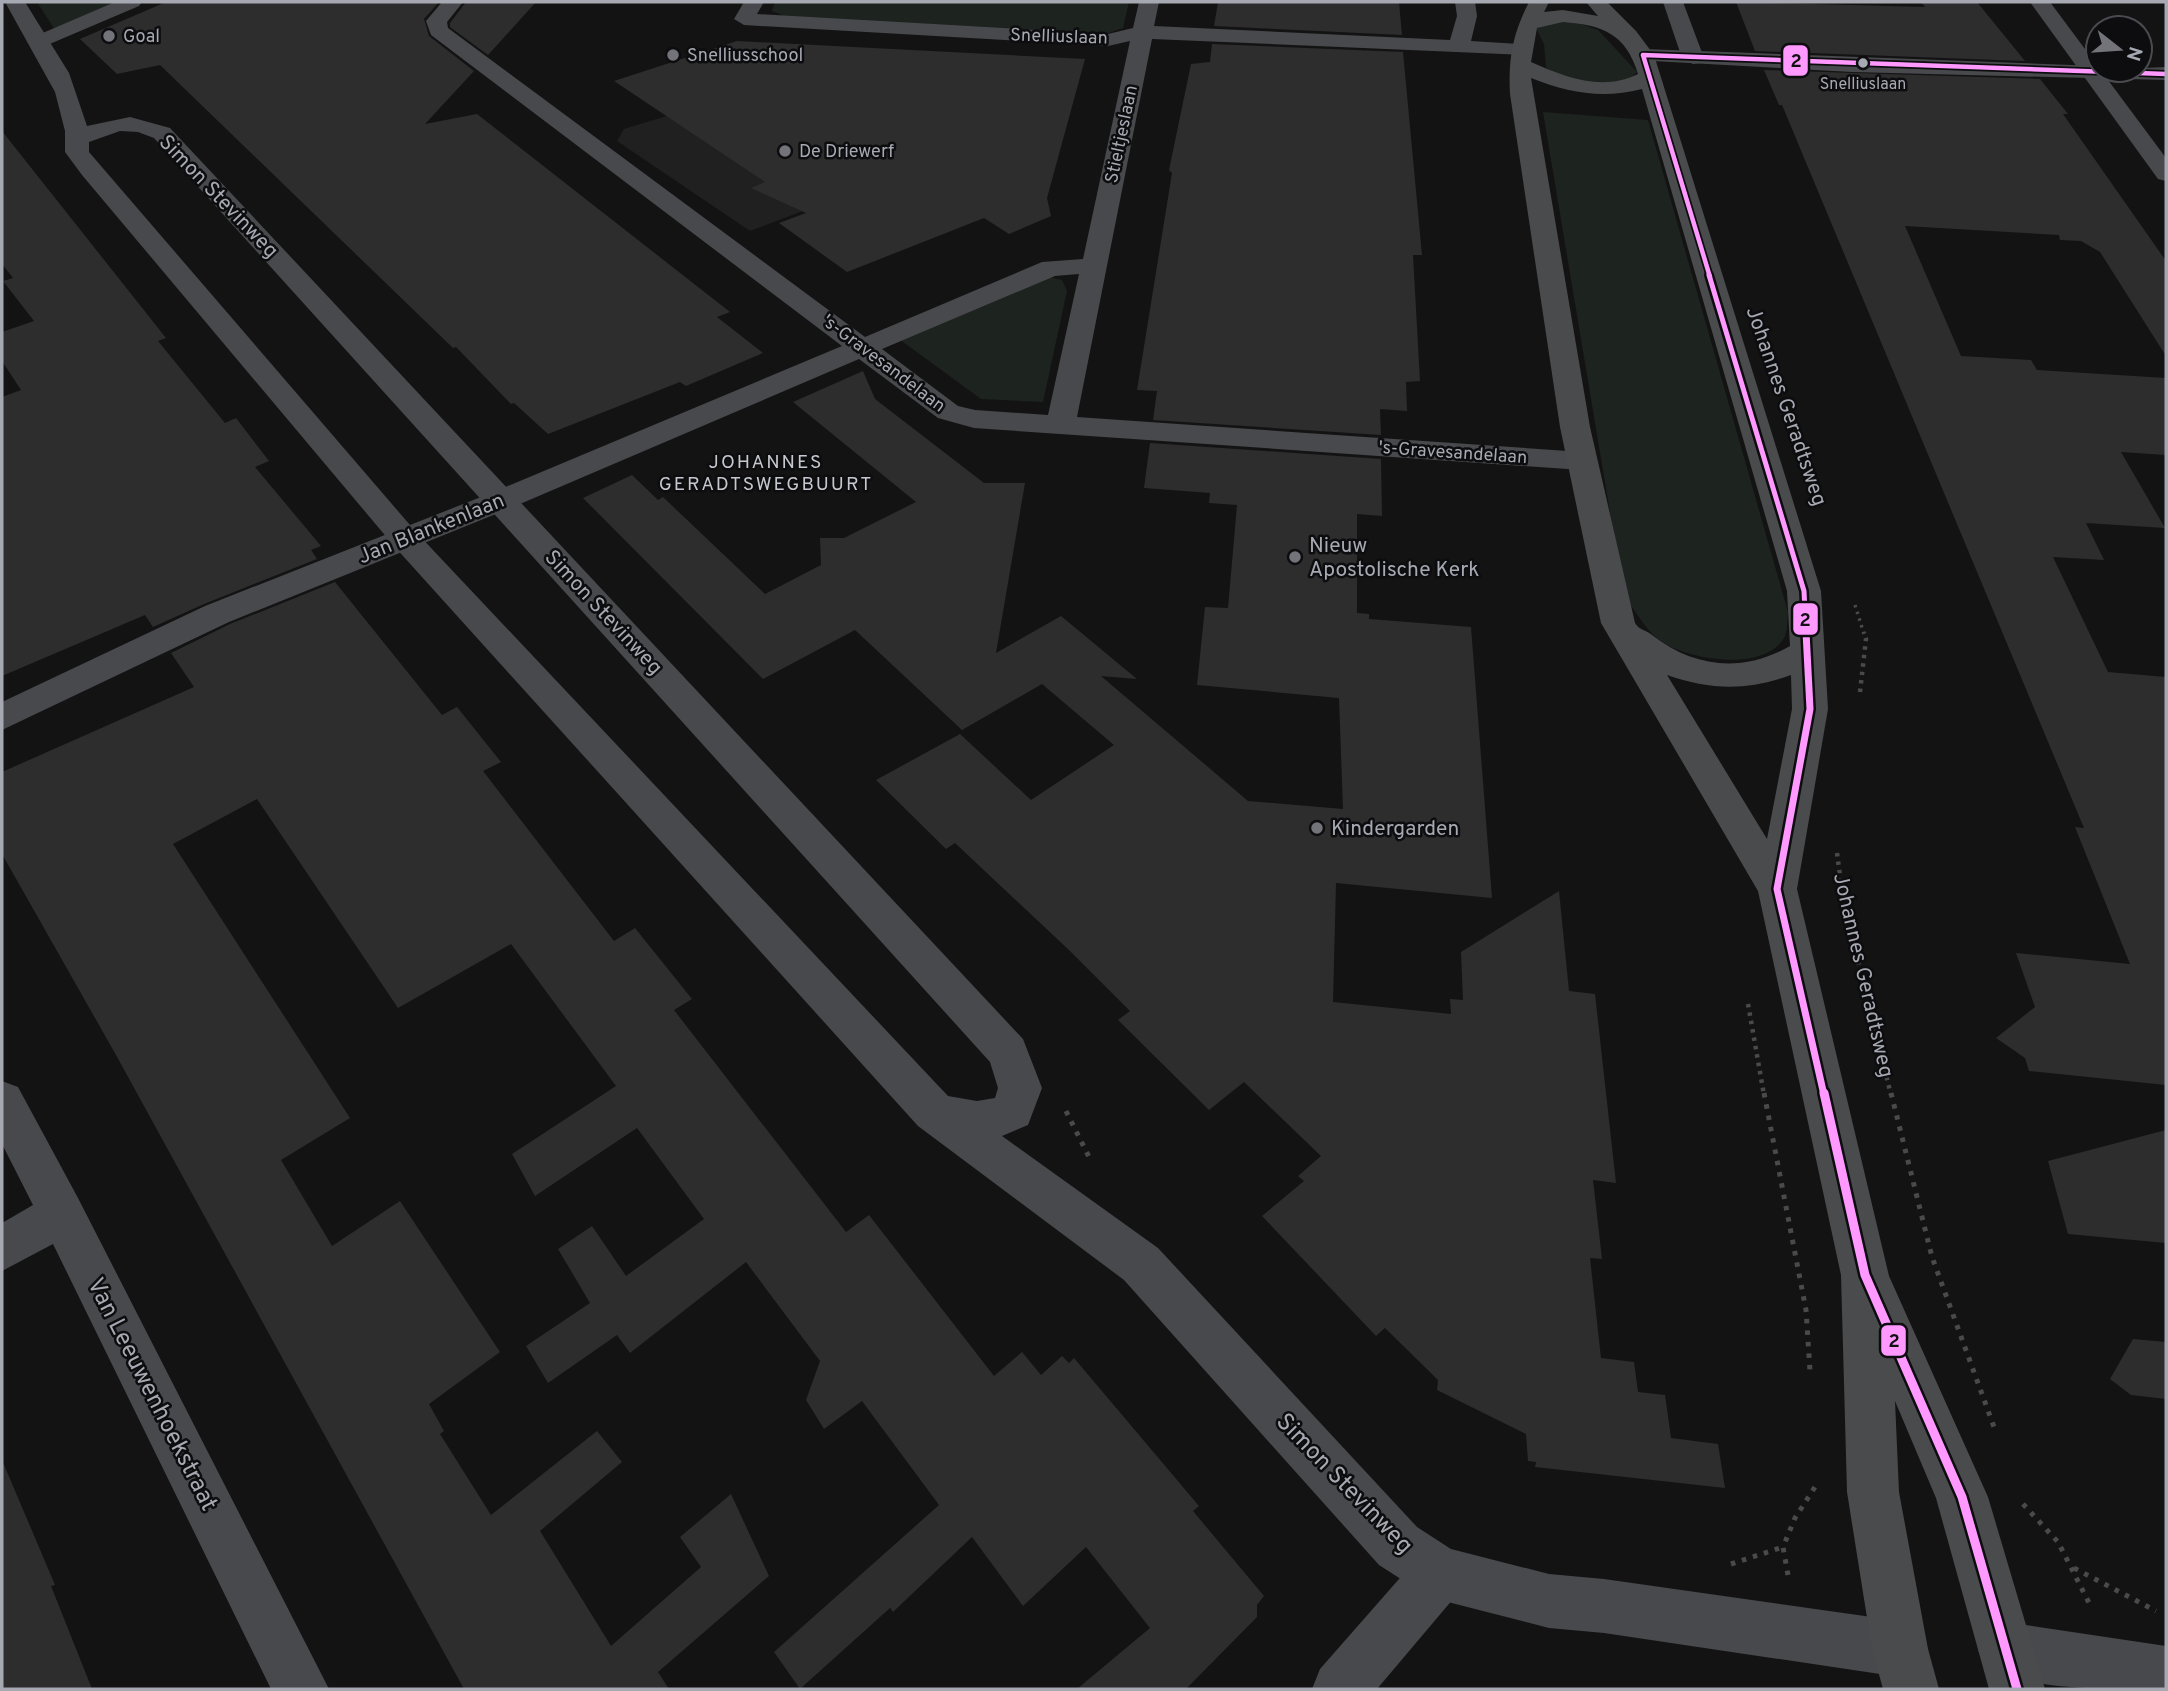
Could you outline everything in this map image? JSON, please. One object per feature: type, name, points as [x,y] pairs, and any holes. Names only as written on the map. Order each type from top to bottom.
[{"type":"main road","name":"Johannes Geradtsweg","points":[[1539,2],[1526,25],[1519,57],[1521,94],[1582,461],[1618,623],[1777,889],[1865,1275],[1962,1497],[2012,1670]]},
{"type":"main road","name":"Johannes Geradtsweg","points":[[1596,2],[1629,35],[1646,65],[1804,591],[1810,709],[1777,889]]},
{"type":"main road","points":[[1526,25],[1546,17],[1573,16],[1629,35]]},
{"type":"main road","points":[[1519,57],[1553,80],[1597,88],[1622,88],[1639,84],[1646,65]]},
{"type":"main road","points":[[1618,623],[1646,649],[1678,668],[1720,676],[1763,675],[1788,665],[1807,651]]},
{"type":"main road","name":"Johannes Geradtsweg","points":[[1865,1275],[1872,1492],[1905,1669]]},
{"type":"street","name":"Simon Stevinweg","points":[[15,2],[65,85],[78,138],[77,152],[90,170],[405,539],[934,1112],[1141,1264],[1398,1546],[1440,1573],[1549,1601],[1797,1633],[1905,1669]]},
{"type":"street","points":[[38,42],[132,2]]},
{"type":"street","name":"'s-Gravesandelaan","points":[[453,2],[436,21],[438,31],[948,412],[974,419],[1582,461]]},
{"type":"street","name":"Snelliuslaan","points":[[754,2],[744,19],[1108,40],[1143,32],[1460,47],[1519,57]]},
{"type":"street","name":"Stieltjeslaan","points":[[1061,424],[1149,2]]},
{"type":"street","points":[[1460,47],[1467,16],[1465,2]]},
{"type":"street","points":[[1674,2],[1693,58]]},
{"type":"street","points":[[2040,2],[2084,61]]},
{"type":"street","points":[[1646,65],[1693,58],[2084,72]]},
{"type":"street","points":[[2101,84],[2166,174]]},
{"type":"street","name":"Simon Stevinweg","points":[[78,138],[106,126],[140,122],[163,133],[1008,1052],[1020,1088],[1012,1111],[991,1122],[972,1122],[934,1112]]},
{"type":"street","points":[[863,346],[1051,268],[1093,266]]},
{"type":"street","name":"Jan Blankenlaan","points":[[2,717],[217,614],[502,500],[863,346]]},
{"type":"street","name":"Van Leeuwenhoekstraat","points":[[2,1101],[62,1213],[301,1689]]},
{"type":"street","points":[[2,1249],[62,1213]]},
{"type":"street","points":[[1340,1689],[1440,1573]]},
{"type":"street","points":[[2012,1670],[2142,1671]]},
{"type":"path","points":[[1853,600],[1866,639],[1859,701]]},
{"type":"path","name":"Johannes Geradtsweg","points":[[1838,840],[1844,906],[1931,1257],[1996,1432]]},
{"type":"path","points":[[1747,1000],[1783,1206],[1806,1310],[1810,1374]]},
{"type":"path","points":[[1797,1633],[1783,1547],[1795,1518],[1817,1485],[1816,1473]]},
{"type":"path","points":[[2021,1502],[2058,1542],[2142,1671]]},
{"type":"path","points":[[2074,1568],[2166,1616]]},
{"type":"shaded area","points":[[37,2],[120,2],[55,30]]},
{"type":"shaded area","points":[[775,2],[1129,2],[1123,28],[1108,33],[787,17],[772,11]]},
{"type":"shaded area","points":[[1558,22],[1575,22],[1598,30],[1637,72],[1628,78],[1605,84],[1579,81],[1546,68],[1544,44],[1536,28]]},
{"type":"shaded area","name":"De Driewerf","points":[[696,107],[934,161],[750,231],[617,141],[624,129]]},
{"type":"shaded area","points":[[1543,112],[1648,120],[1788,612],[1784,638],[1774,649],[1759,656],[1723,660],[1686,653],[1670,646],[1649,630],[1624,596]]},
{"type":"shaded area","points":[[1049,277],[1062,280],[1067,291],[1043,402],[981,399],[899,339]]},
{"type":"building","points":[[166,2],[439,2],[424,19],[429,36],[474,71],[425,124],[477,114],[730,312],[717,317],[763,353],[686,386],[680,382],[548,434],[514,403],[511,404],[456,347],[453,348],[160,65],[117,74],[80,39]]},
{"type":"building","points":[[466,2],[536,2],[488,55],[450,27],[450,23]]},
{"type":"building","points":[[1218,2],[1399,2],[1402,35],[1214,26]]},
{"type":"building","points":[[1736,2],[1925,7],[1921,2],[1977,2],[2025,61],[1755,51]]},
{"type":"building","points":[[737,41],[1085,59],[1047,198],[1051,216],[1009,234],[984,218],[847,272],[779,223],[806,213],[751,188],[765,182],[614,81]]},
{"type":"building","points":[[1212,44],[1403,52],[1422,255],[1413,255],[1420,381],[1406,382],[1407,411],[1380,409],[1381,435],[1153,420],[1157,391],[1137,390],[1172,173],[1169,170],[1191,64],[1210,62]]},
{"type":"building","points":[[1764,70],[2040,79],[2068,114],[2063,114],[2166,261],[2166,356],[2100,252],[2081,241],[2060,240],[2059,235],[1905,226],[1961,356],[2031,360],[2037,370],[2166,378],[2166,455],[2121,452],[2165,528],[2086,523],[2104,560],[2053,557],[2108,672],[2166,677],[2166,1085],[2029,1071],[2025,1058],[1996,1038],[2035,1007],[2016,953],[2130,964],[2075,827],[2084,828],[1782,105],[1779,105]]},
{"type":"building","points":[[2,131],[166,338],[158,341],[225,423],[236,418],[269,461],[255,467],[321,546],[311,550],[317,559],[153,627],[145,615],[2,676],[2,397],[21,390],[2,361],[2,332],[34,321],[3,281],[13,278],[2,264]]},
{"type":"building","points":[[863,371],[875,399],[984,483],[1025,483],[996,653],[1061,616],[1137,679],[1101,676],[1248,801],[1343,809],[1339,698],[1197,685],[1205,607],[1228,608],[1237,505],[1209,503],[1210,493],[1144,488],[1150,443],[1381,459],[1382,516],[1357,514],[1357,613],[1369,614],[1369,619],[1471,627],[1492,898],[1336,883],[1333,1002],[1451,1014],[1450,999],[1463,1000],[1461,952],[1559,891],[1569,991],[1595,994],[1616,1183],[1593,1180],[1602,1259],[1590,1258],[1601,1358],[1634,1362],[1638,1392],[1665,1395],[1671,1438],[1718,1444],[1725,1488],[1535,1467],[1536,1462],[1528,1461],[1526,1434],[1437,1390],[1438,1380],[1385,1328],[1376,1336],[1262,1216],[1304,1181],[1298,1176],[1321,1156],[1244,1082],[1209,1110],[1118,1020],[1130,1011],[1070,951],[955,843],[946,849],[876,780],[960,734],[1031,800],[1114,745],[1042,684],[962,730],[855,630],[763,679],[583,498],[632,475],[658,500],[663,497],[765,594],[821,565],[820,538],[844,538],[916,502],[793,402]]},
{"type":"building","points":[[335,582],[442,715],[457,707],[501,762],[483,771],[614,941],[635,928],[692,999],[674,1010],[846,1232],[869,1215],[994,1376],[1022,1352],[1041,1375],[1062,1356],[1069,1363],[1074,1358],[1199,1506],[1193,1511],[1264,1596],[1257,1605],[1257,1617],[1186,1689],[1077,1689],[1150,1628],[1086,1547],[1023,1606],[972,1537],[893,1612],[890,1608],[800,1689],[774,1652],[939,1505],[862,1401],[824,1429],[806,1400],[820,1361],[746,1262],[630,1353],[617,1335],[548,1383],[526,1346],[590,1303],[558,1249],[592,1226],[626,1276],[704,1219],[637,1128],[535,1196],[512,1154],[616,1086],[511,944],[398,1008],[257,799],[173,844],[350,1118],[281,1160],[332,1246],[400,1201],[500,1352],[429,1404],[444,1431],[440,1434],[491,1515],[597,1431],[622,1462],[540,1531],[611,1646],[701,1567],[680,1537],[731,1494],[769,1576],[658,1672],[669,1689],[464,1689],[116,1055],[2,854],[2,772],[194,687],[171,653],[230,624]]},
{"type":"building","points":[[2166,1130],[2166,1243],[2068,1234],[2048,1161]]},
{"type":"building","points":[[2133,1339],[2166,1342],[2166,1399],[2131,1395],[2110,1379]]},
{"type":"building","points":[[2,1460],[55,1585],[51,1586],[92,1689],[2,1689]]},
{"type":"transit line","name":"2","points":[[2017,1689],[1962,1497],[1865,1275],[1777,889],[1810,709],[1804,591],[1643,55],[2166,74]]},
{"type":"place","name":"Goal","points":[[109,36]]},
{"type":"place","name":"Snelliusschool","points":[[673,55]]},
{"type":"place","name":"Snelliuslaan","points":[[1863,63]]},
{"type":"place","name":"De Driewerf","points":[[785,151]]},
{"type":"place","name":"Nieuw Apostolische Kerk","points":[[1295,557]]},
{"type":"place","name":"Kindergarden","points":[[1317,828]]},
{"type":"district","name":"JOHANNES GERADTSWEGBUURT","points":[[766,472]]}]
